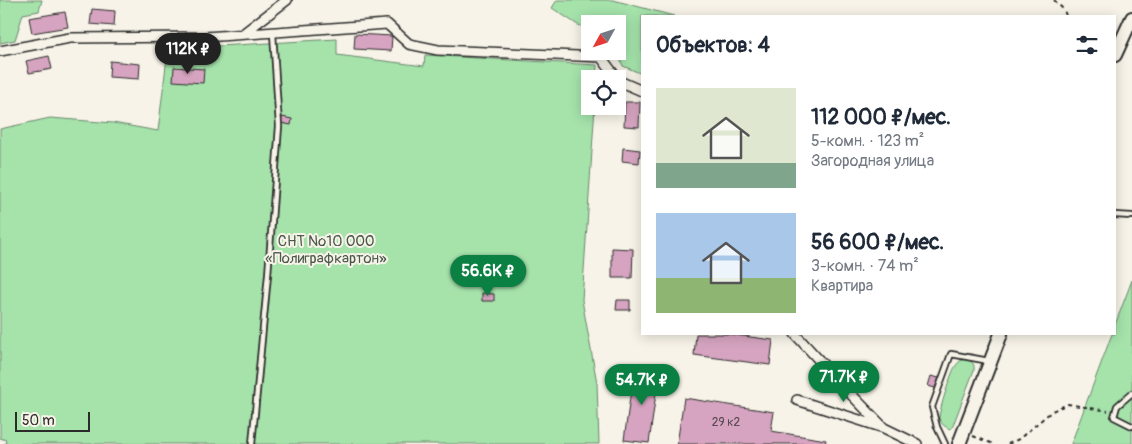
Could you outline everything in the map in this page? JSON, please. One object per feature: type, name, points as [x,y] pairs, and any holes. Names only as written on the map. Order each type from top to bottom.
[{"type":"main road","points":[[1116,53],[1132,18]]},
{"type":"main road","points":[[961,438],[1001,335]]},
{"type":"street","points":[[244,33],[287,0]]},
{"type":"street","points":[[0,51],[70,38],[205,37],[387,24],[410,44],[438,50],[601,57],[620,81],[641,91]]},
{"type":"street","points":[[796,335],[884,428]]},
{"type":"street","points":[[797,400],[884,428],[917,444]]},
{"type":"lane","points":[[252,444],[268,275],[279,126],[273,33]]},
{"type":"lane","points":[[1116,215],[1132,216]]},
{"type":"lane","points":[[945,444],[932,407],[950,354],[991,361]]},
{"type":"lane","points":[[1132,393],[1117,406],[1114,417],[1132,426]]},
{"type":"path","points":[[1054,0],[1064,10],[1066,15]]},
{"type":"path","points":[[1008,444],[1019,439],[1052,412],[1068,404],[1116,412]]},
{"type":"path","points":[[961,438],[992,444]]},
{"type":"green space","points":[[0,0],[42,0],[39,11],[23,14],[15,40],[0,43]]},
{"type":"green space","points":[[557,0],[613,0],[670,15],[641,15],[641,74],[623,66],[620,60],[626,60],[626,15],[581,15],[581,26],[552,8]]},
{"type":"green space","name":"СНТ №10 ООО «Полиграфкартон»","points":[[337,39],[337,55],[424,66],[425,55],[597,65],[597,70],[581,70],[581,115],[594,115],[582,300],[597,383],[599,444],[5,444],[6,440],[0,438],[0,129],[50,118],[113,123],[158,131],[168,49]]},
{"type":"green space","points":[[1132,280],[1132,444],[1071,444],[1112,335],[1116,335],[1116,322]]},
{"type":"green space","points":[[964,359],[972,362],[974,370],[950,429],[940,422],[939,418],[953,371],[958,363]]},
{"type":"building","points":[[92,9],[115,11],[114,26],[90,24]]},
{"type":"building","points":[[65,12],[68,27],[32,33],[29,18]]},
{"type":"building","points":[[355,34],[392,36],[391,51],[354,49]]},
{"type":"building","points":[[49,56],[52,69],[29,73],[26,61]]},
{"type":"building","points":[[110,61],[140,64],[139,79],[109,77]]},
{"type":"building","points":[[174,67],[204,69],[203,83],[173,81]]},
{"type":"building","points":[[626,102],[640,102],[639,127],[624,126]]},
{"type":"building","points":[[282,117],[292,119],[291,125],[281,123]]},
{"type":"building","points":[[623,148],[640,150],[639,163],[622,161]]},
{"type":"building","points":[[612,248],[633,249],[632,278],[612,278]]},
{"type":"building","points":[[482,293],[494,294],[494,301],[482,301]]},
{"type":"building","points":[[617,300],[630,300],[630,310],[616,310]]},
{"type":"building","points":[[696,335],[736,335],[773,340],[770,365],[694,355]]},
{"type":"building","points":[[634,369],[659,372],[649,443],[624,440]]},
{"type":"building","points":[[931,376],[939,378],[935,388],[928,386]]},
{"type":"building","points":[[684,398],[774,412],[771,431],[826,440],[825,444],[677,444]]}]
